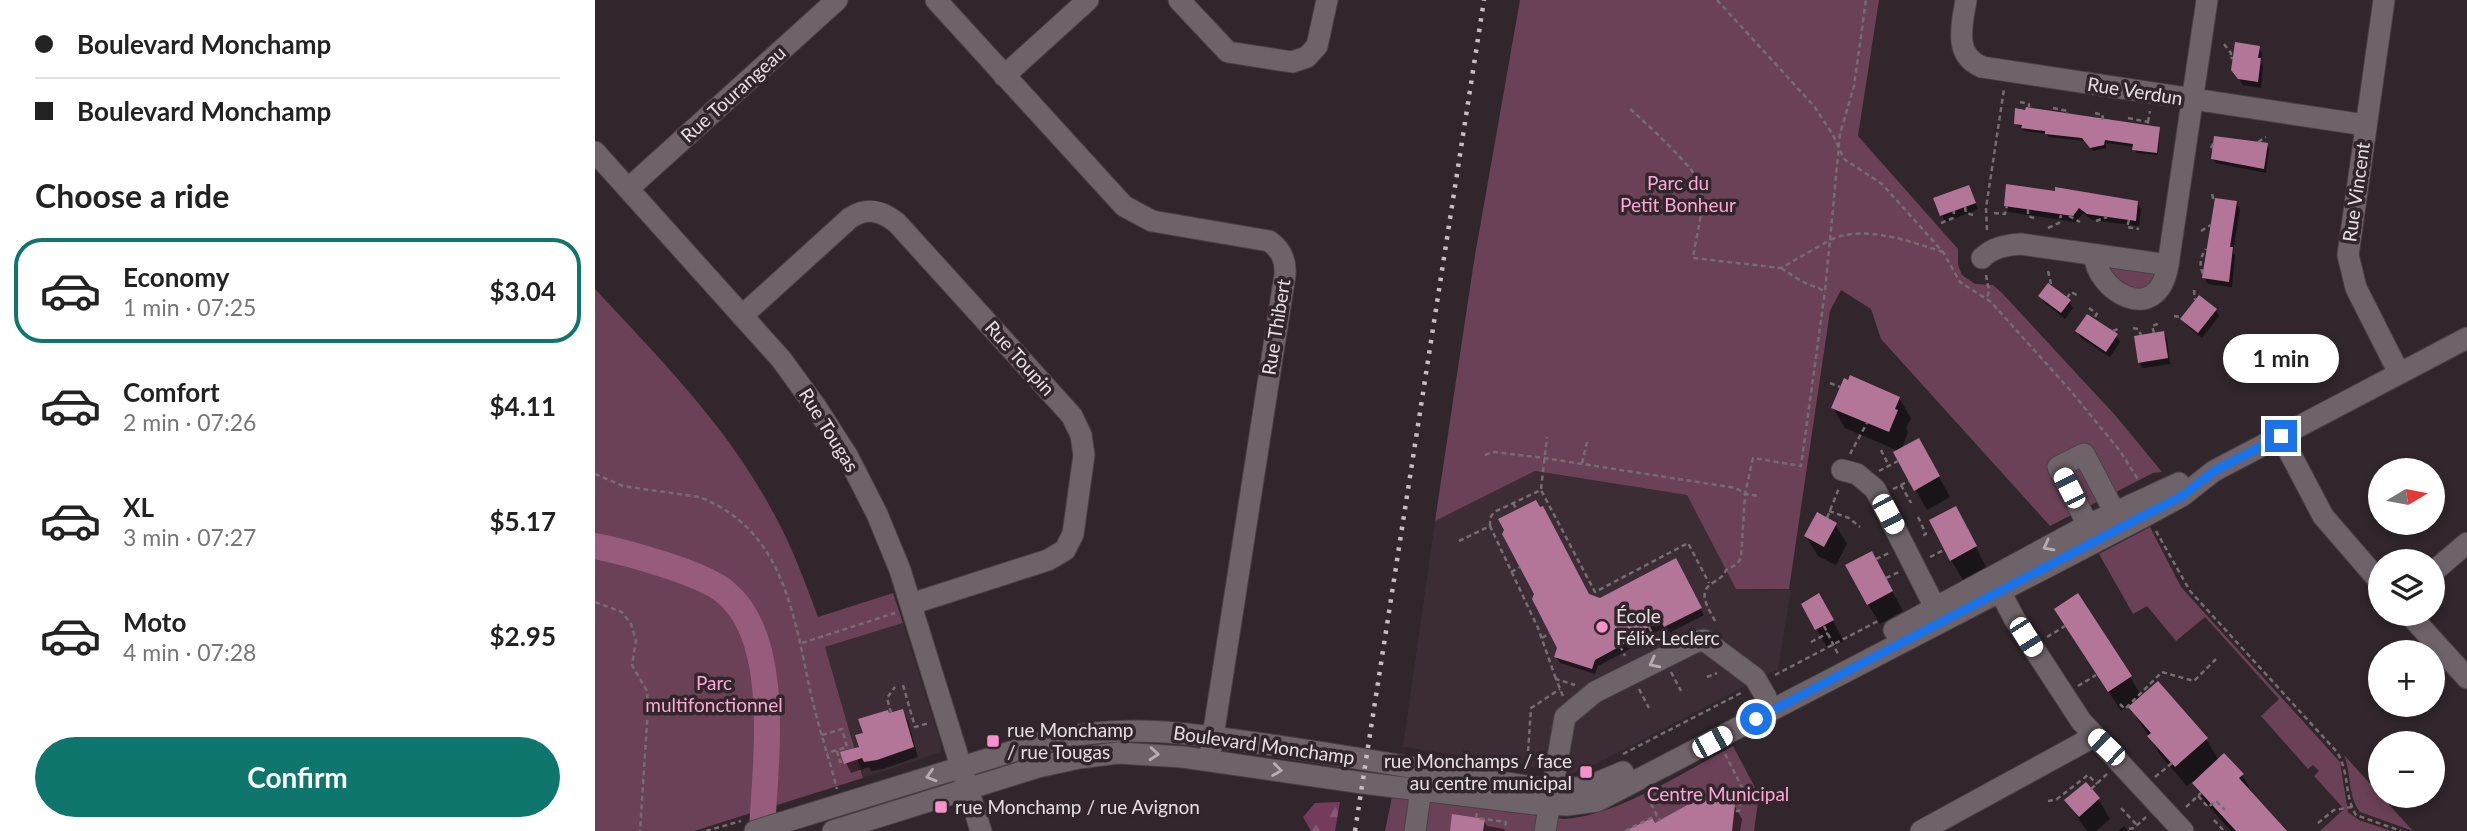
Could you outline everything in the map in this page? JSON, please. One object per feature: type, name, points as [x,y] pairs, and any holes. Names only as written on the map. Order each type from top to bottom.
[{"type":"street","name":"Rue Tourangeau","points":[[629,188],[837,0]]},
{"type":"street","name":"Rue Thibert","points":[[936,0],[1116,199],[1133,213],[1161,223],[1269,241],[1276,246],[1284,260],[1285,275],[1209,760]]},
{"type":"street","points":[[1004,76],[1088,0]]},
{"type":"street","points":[[1179,0],[1228,52],[1292,62],[1307,57],[1317,46],[1327,0]]},
{"type":"street","name":"Rue Verdun","points":[[1966,0],[1961,38],[1964,53],[1974,64],[1995,70],[2365,125]]},
{"type":"street","points":[[2095,255],[2096,266],[2111,285],[2127,297],[2138,300],[2148,298],[2163,287],[2207,0]]},
{"type":"street","name":"Rue Vincent","points":[[2384,0],[2349,242],[2349,267],[2356,288],[2399,373]]},
{"type":"street","name":"Rue Tougas","points":[[595,152],[799,383],[848,457],[889,542],[906,607],[981,831]]},
{"type":"street","name":"Rue Toupin","points":[[742,316],[849,218],[863,211],[882,213],[897,223],[1072,416],[1081,435],[1084,455],[1073,534],[1065,550],[1048,560],[906,607]]},
{"type":"street","points":[[1982,258],[1993,249],[2021,244],[2168,265]]},
{"type":"street","name":"Boulevard Monchamp","points":[[1996,584],[2088,525],[2176,484],[2214,471],[2467,338]]},
{"type":"street","points":[[2281,436],[2323,516],[2368,568]]},
{"type":"street","points":[[2088,525],[2058,467],[2084,454],[2115,513]]},
{"type":"street","points":[[1844,470],[1864,478],[1874,489],[1939,614]]},
{"type":"street","name":"Boulevard Monchamp","points":[[750,825],[783,822],[1046,741],[1086,732],[1130,730],[1213,736],[1552,798],[1577,805],[1605,797],[1996,584],[2182,496],[2214,471]]},
{"type":"street","points":[[2445,562],[2467,543]]},
{"type":"street","points":[[1996,584],[2070,705],[2095,736],[2178,825]]},
{"type":"street","name":"Boulevard Monchamp","points":[[832,831],[1061,761],[1097,755],[1148,753],[1421,789],[1552,798],[1610,779],[1761,688],[1837,651],[1939,614]]},
{"type":"street","points":[[2420,626],[2467,678]]},
{"type":"street","points":[[1545,831],[1565,717],[1595,692],[1700,640],[1708,642],[1755,678],[1761,688]]},
{"type":"street","points":[[1921,831],[1948,825],[2095,736]]},
{"type":"street","points":[[1415,831],[1421,789]]},
{"type":"path","points":[[1717,0],[1814,106],[1847,162],[1882,184],[1943,252],[1959,282],[1987,298],[2070,390],[2120,451],[2140,484]]},
{"type":"path","points":[[1715,621],[1703,596],[1709,584],[1724,576],[1726,570],[1737,564],[1741,558],[1745,494],[1753,458],[1801,466],[1825,291],[1840,134],[1854,86],[1866,0]]},
{"type":"path","points":[[2224,44],[2231,53],[2230,58],[2233,58]]},
{"type":"path","points":[[1987,230],[1986,208],[2005,86]]},
{"type":"path","points":[[2020,102],[2029,104],[2029,107]]},
{"type":"path","points":[[2053,108],[2068,111],[2067,114]]},
{"type":"path","points":[[1630,109],[1648,124],[1700,181],[1701,200],[1693,258],[1781,268],[1801,281],[1825,291]]},
{"type":"path","points":[[2095,113],[2103,115],[2102,120]]},
{"type":"path","points":[[2128,118],[2148,122],[2148,125]]},
{"type":"path","points":[[1833,135],[1840,134]]},
{"type":"path","points":[[2258,142],[2266,137]]},
{"type":"path","points":[[2211,148],[2214,141]]},
{"type":"path","points":[[1837,164],[1847,162]]},
{"type":"path","points":[[2212,194],[2214,201]]},
{"type":"path","points":[[1994,213],[2005,214],[2007,206]]},
{"type":"path","points":[[1965,207],[1966,213],[1973,215]]},
{"type":"path","points":[[2028,209],[2028,216],[2034,218]]},
{"type":"path","points":[[1941,223],[1952,218],[1954,211]]},
{"type":"path","points":[[2044,229],[2055,227],[2061,215]]},
{"type":"path","points":[[2069,216],[2080,222]]},
{"type":"path","points":[[2096,221],[2107,217]]},
{"type":"path","points":[[2129,220],[2127,227],[2139,229]]},
{"type":"path","points":[[2201,232],[2211,225]]},
{"type":"path","points":[[1781,268],[1830,240],[1852,234],[1873,235],[1943,252]]},
{"type":"path","points":[[2203,274],[2201,257],[2206,249]]},
{"type":"path","points":[[2048,271],[2051,284]]},
{"type":"path","points":[[1987,298],[1988,285]]},
{"type":"path","points":[[2194,290],[2195,300]]},
{"type":"path","points":[[2067,298],[2071,292],[2079,296]]},
{"type":"path","points":[[2089,308],[2097,314],[2094,318]]},
{"type":"path","points":[[2174,316],[2181,317]]},
{"type":"path","points":[[2154,333],[2152,326],[2160,323]]},
{"type":"path","points":[[2113,331],[2120,328]]},
{"type":"path","points":[[2133,328],[2138,329],[2141,335]]},
{"type":"path","points":[[1830,383],[1840,387]]},
{"type":"path","points":[[1827,518],[1844,470],[1867,423]]},
{"type":"path","points":[[1547,437],[1541,490],[1595,594],[1688,543],[1709,584]]},
{"type":"path","points":[[1582,464],[1583,450],[1587,442]]},
{"type":"path","points":[[1881,450],[1889,466]]},
{"type":"path","points":[[1485,455],[1494,452],[1545,458],[1736,488],[1745,494],[1758,496]]},
{"type":"path","points":[[595,474],[623,486],[699,497],[727,510],[752,533],[766,551],[784,586],[801,643],[809,687],[837,790]]},
{"type":"path","points":[[1901,485],[1911,503]]},
{"type":"path","points":[[1541,490],[1494,512],[1490,526],[1542,638],[1565,699]]},
{"type":"path","points":[[1513,503],[1517,510]]},
{"type":"path","points":[[1829,511],[1860,527]]},
{"type":"path","points":[[2153,524],[2190,592],[2337,752],[2346,770],[2355,815],[2401,831]]},
{"type":"path","points":[[1459,541],[1490,526]]},
{"type":"path","points":[[1926,534],[1934,530]]},
{"type":"path","points":[[1511,572],[1520,567]]},
{"type":"path","points":[[776,589],[784,586]]},
{"type":"path","points":[[595,601],[622,612],[631,624],[636,640],[632,666],[647,691],[640,831]]},
{"type":"path","points":[[801,643],[906,607]]},
{"type":"path","points":[[1824,626],[1837,651]]},
{"type":"path","points":[[1619,756],[1837,651],[1868,626]]},
{"type":"path","points":[[2042,641],[2066,626]]},
{"type":"path","points":[[1649,627],[1660,649]]},
{"type":"path","points":[[1542,638],[1550,633]]},
{"type":"path","points":[[1811,642],[1828,633]]},
{"type":"path","points":[[2120,704],[2126,711],[2162,672],[2194,681],[2216,659]]},
{"type":"path","points":[[1669,668],[1681,691]]},
{"type":"path","points":[[2073,689],[2096,675]]},
{"type":"path","points":[[1556,679],[1576,685]]},
{"type":"path","points":[[903,685],[915,727],[936,721]]},
{"type":"path","points":[[1637,685],[1649,708]]},
{"type":"path","points":[[891,713],[887,698],[895,687]]},
{"type":"path","points":[[1527,770],[1531,708],[1560,689]]},
{"type":"path","points":[[822,735],[842,729],[847,747],[827,753]]},
{"type":"path","points":[[1723,749],[1742,787],[1739,811],[1734,811]]},
{"type":"path","points":[[837,750],[840,762],[843,761]]},
{"type":"path","points":[[2152,779],[2172,763]]},
{"type":"path","points":[[2091,789],[2112,770]]},
{"type":"path","points":[[2048,801],[2057,799],[2088,775],[2097,784]]},
{"type":"path","points":[[1644,790],[1660,821]]},
{"type":"path","points":[[2178,825],[2199,794],[2209,807],[2216,802],[2225,810]]},
{"type":"path","points":[[1478,805],[1476,818],[1506,821],[1505,829]]},
{"type":"path","points":[[2318,823],[2334,810],[2352,807]]},
{"type":"path","points":[[2121,808],[2137,825]]},
{"type":"path","points":[[2129,829],[2151,813]]},
{"type":"path","points":[[1625,831],[1657,815]]},
{"type":"path","points":[[2214,820],[2224,831]]},
{"type":"path","points":[[706,831],[750,825]]},
{"type":"shaded area","name":"École Félix-Leclerc","points":[[1535,471],[1687,495],[1736,589],[1791,590],[1778,669],[1594,765],[1572,773],[1403,747],[1435,521]]},
{"type":"shaded area","points":[[903,623],[941,744],[941,752],[863,778],[825,647]]},
{"type":"green space","name":"Parc du Petit Bonheur","points":[[1520,0],[1879,0],[1858,136],[1958,249],[1958,265],[1962,275],[1975,284],[1993,285],[2002,293],[2115,415],[2162,472],[2153,473],[2050,526],[1881,339],[1871,309],[1841,290],[1830,311],[1789,589],[1736,589],[1687,495],[1535,471],[1435,521],[1474,261]]},
{"type":"green space","points":[[2108,266],[2155,272],[2149,288],[2128,290],[2107,270]]},
{"type":"green space","name":"Parc multifonctionnel","points":[[595,289],[692,396],[736,452],[781,526],[818,617],[893,593],[903,623],[825,647],[863,778],[694,831],[595,831]]},
{"type":"green space","points":[[2150,527],[2181,587],[2340,762],[2348,812],[2359,820],[2391,831],[2320,831],[2344,809],[2314,776],[2319,771],[2313,765],[2308,769],[2261,716],[2279,699],[2205,617],[2176,641],[2147,606],[2133,614],[2099,554]]},
{"type":"green space","name":"Centre Municipal","points":[[1733,746],[1759,795],[1754,831],[1385,831],[1392,797],[1564,819],[1585,816],[1650,791]]},
{"type":"green space","points":[[2344,755],[2368,781],[2368,808],[2392,808],[2413,831],[2360,812],[2353,800]]},
{"type":"green space","points":[[1340,802],[1335,831],[1311,831],[1303,817],[1315,803]]},
{"type":"building","points":[[2235,42],[2260,46],[2258,82],[2238,79],[2231,70]]},
{"type":"building","points":[[2026,107],[2160,127],[2157,153],[2132,150],[2133,144],[2105,140],[2104,145],[2090,148],[2082,138],[2021,128],[2022,125],[2014,124],[2015,108],[2025,110]]},
{"type":"building","points":[[2214,136],[2268,143],[2264,169],[2211,159]]},
{"type":"building","points":[[2006,184],[2055,191],[2055,187],[2138,201],[2136,221],[2087,214],[2079,208],[2073,216],[2004,206]]},
{"type":"building","points":[[1969,185],[1976,203],[1940,216],[1933,198]]},
{"type":"building","points":[[2215,198],[2237,201],[2230,247],[2233,247],[2229,282],[2202,278]]},
{"type":"building","points":[[2048,283],[2071,300],[2061,313],[2038,296]]},
{"type":"building","points":[[2199,295],[2217,309],[2198,333],[2180,319]]},
{"type":"building","points":[[2087,314],[2118,334],[2106,352],[2075,331]]},
{"type":"building","points":[[2164,331],[2168,358],[2138,363],[2134,336]]},
{"type":"building","points":[[1850,375],[1900,397],[1889,432],[1831,408],[1844,378],[1848,380]]},
{"type":"building","points":[[1919,438],[1940,476],[1914,491],[1893,452]]},
{"type":"building","points":[[1536,500],[1540,507],[1543,506],[1589,594],[1600,598],[1676,558],[1702,608],[1664,627],[1661,621],[1645,629],[1644,633],[1595,660],[1592,669],[1554,657],[1557,648],[1532,599],[1534,594],[1502,534],[1504,530],[1498,519]]},
{"type":"building","points":[[1956,506],[1977,546],[1950,561],[1929,520]]},
{"type":"building","points":[[1817,512],[1837,523],[1824,547],[1804,536]]},
{"type":"building","points":[[1872,551],[1893,591],[1867,605],[1845,565]]},
{"type":"building","points":[[1819,593],[1834,620],[1815,630],[1801,604]]},
{"type":"building","points":[[2078,593],[2132,676],[2108,692],[2054,609]]},
{"type":"building","points":[[2158,681],[2208,738],[2175,767],[2147,736],[2151,733],[2128,707]]},
{"type":"building","points":[[903,709],[914,747],[877,760],[864,762],[862,758],[844,764],[840,752],[859,747],[855,735],[863,733],[858,719],[888,710],[889,713]]},
{"type":"building","points":[[2224,753],[2244,774],[2239,778],[2287,831],[2236,831],[2192,783]]},
{"type":"building","points":[[2086,782],[2100,798],[2079,817],[2064,800]]},
{"type":"building","points":[[1690,797],[1735,804],[1732,831],[1625,831],[1652,818],[1655,823],[1689,804]]},
{"type":"building","points":[[1452,814],[1485,819],[1483,831],[1450,831]]},
{"type":"waterway","points":[[595,546],[644,558],[700,578],[725,592],[743,613],[756,640],[763,671],[766,704],[762,831]]},
{"type":"railway","points":[[1355,831],[1484,0]]},
{"type":"place","name":"École Félix-Leclerc","points":[[1602,627]]},
{"type":"place","name":"rue Monchamp / rue Tougas","points":[[993,741]]},
{"type":"place","name":"rue Monchamps / face au centre municipal","points":[[1586,772]]},
{"type":"place","name":"rue Monchamp / rue Avignon","points":[[941,807]]},
{"type":"route","points":[[1756,719],[2182,496],[2214,471],[2281,436]]}]
